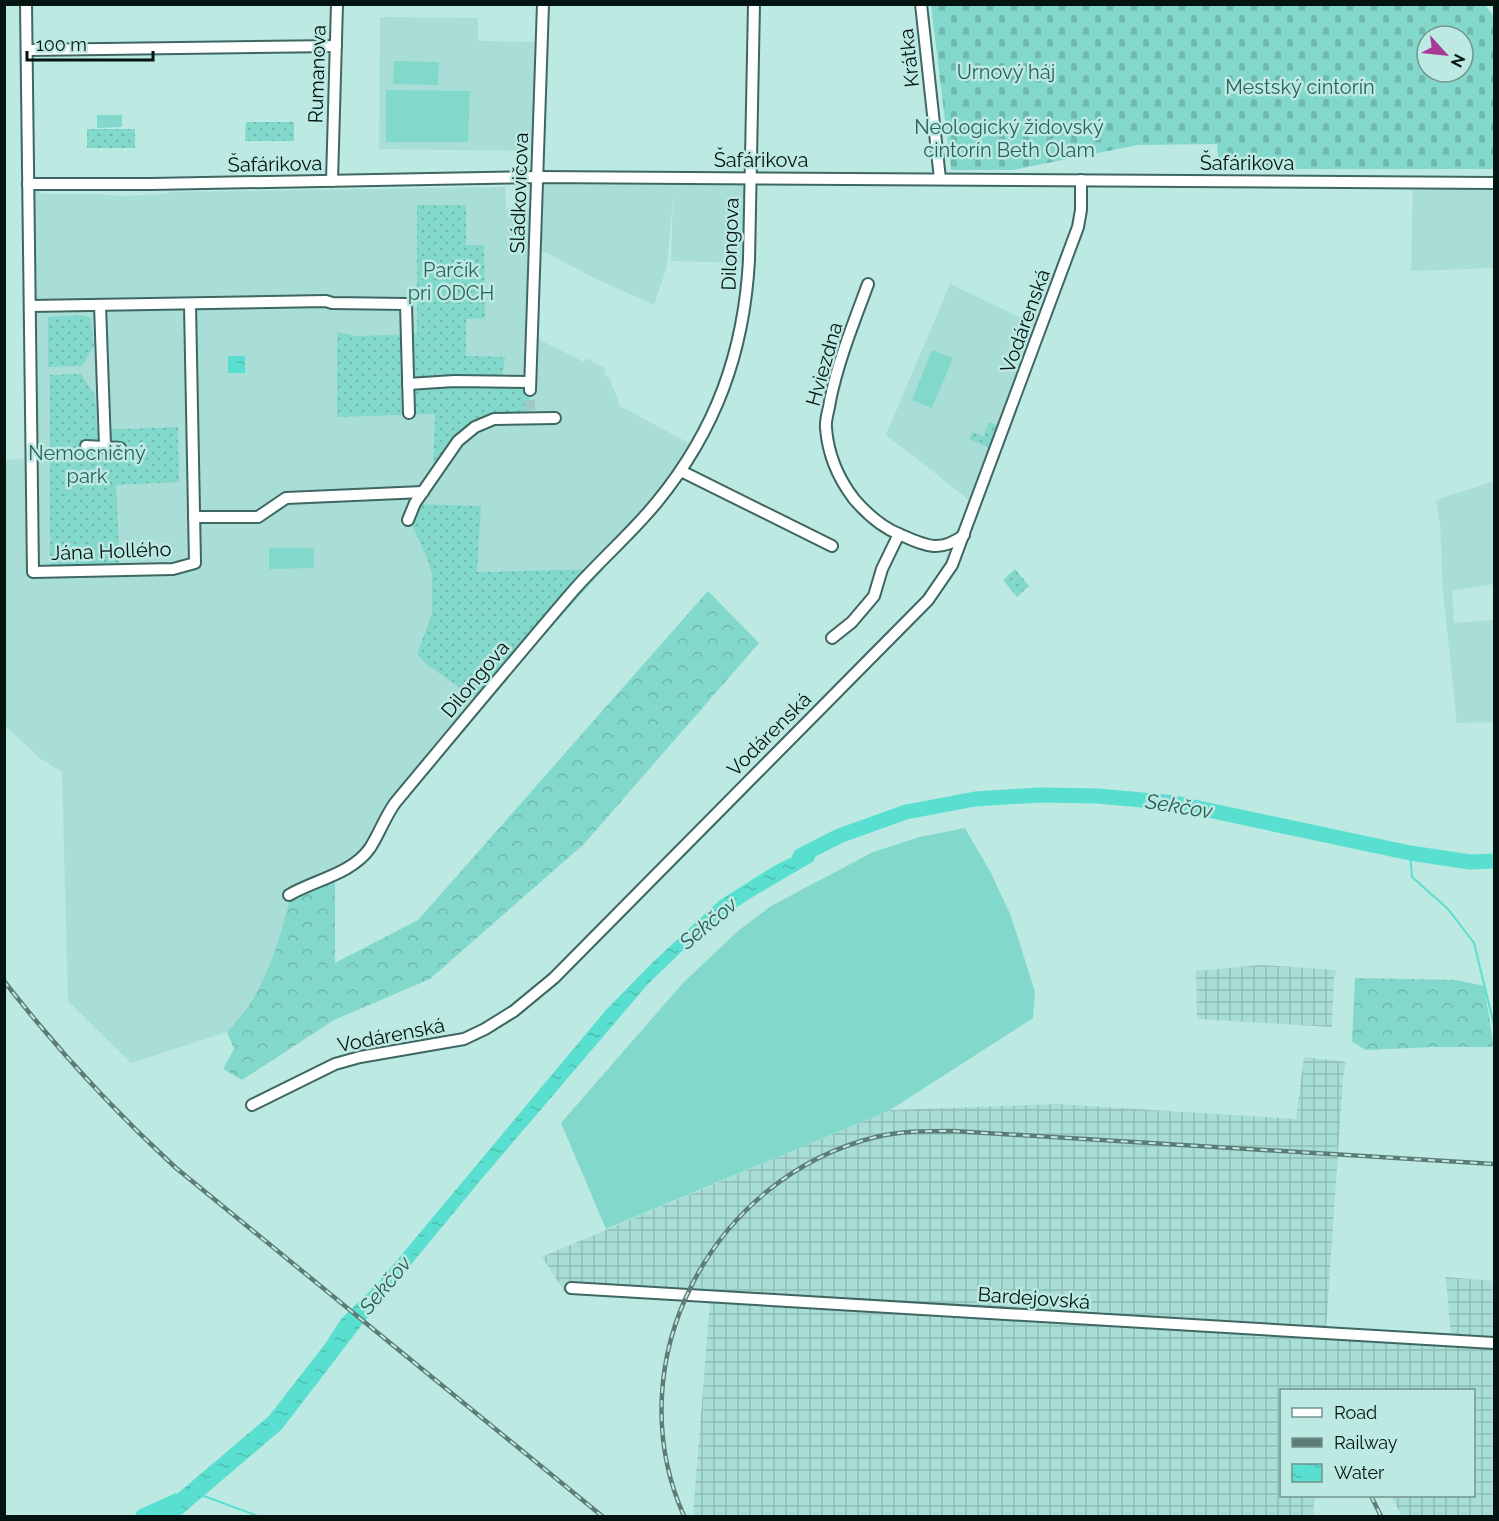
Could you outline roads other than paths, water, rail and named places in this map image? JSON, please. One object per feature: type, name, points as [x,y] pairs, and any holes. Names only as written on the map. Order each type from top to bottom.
[{"type":"street","name":"Jána Hollého","points":[[26,4],[33,572],[173,569],[195,563],[190,305]]},
{"type":"street","name":"Rumanova","points":[[332,181],[337,4]]},
{"type":"street","name":"Sládkovičova","points":[[408,384],[454,381],[530,386],[543,4]]},
{"type":"street","name":"Dilongova","points":[[289,895],[302,887],[344,870],[360,859],[369,849],[395,803],[576,588],[656,504],[700,441],[732,369],[740,339],[748,280],[754,4]]},
{"type":"street","name":"Krátka","points":[[921,4],[940,179]]},
{"type":"street","points":[[27,50],[336,46]]},
{"type":"street","name":"Šafárikova","points":[[28,184],[538,177],[1494,183]]},
{"type":"street","name":"Vodárenská","points":[[252,1105],[335,1064],[360,1057],[464,1039],[514,1011],[554,978],[928,600],[952,565],[1078,227],[1081,210],[1081,180]]},
{"type":"street","name":"Hviezdna","points":[[868,284],[844,348],[832,391],[826,425],[828,446],[833,463],[849,492],[861,507],[899,534],[935,547],[954,542],[964,535]]},
{"type":"street","points":[[30,306],[326,301],[406,304],[409,413]]},
{"type":"street","points":[[100,305],[105,446]]},
{"type":"street","points":[[408,520],[415,504],[458,441],[475,427],[494,419],[530,414],[555,418]]},
{"type":"street","points":[[86,446],[120,448]]},
{"type":"street","points":[[681,471],[832,546]]},
{"type":"street","points":[[194,518],[258,517],[286,498],[423,492]]},
{"type":"street","points":[[832,638],[852,622],[874,596],[882,569],[899,534]]},
{"type":"street","name":"Bardejovská","points":[[571,1288],[1494,1343]]},
{"type":"water","points":[[228,356],[245,356],[245,373],[228,373]]},
{"type":"water","points":[[817,845],[814,861],[749,899],[704,930],[648,984],[371,1313],[282,1429],[180,1516],[151,1516],[269,1416],[325,1344],[341,1319],[378,1283],[606,1010],[652,963],[720,900],[774,866]]},
{"type":"waterway","name":"Sekčov","points":[[800,856],[839,836],[906,812],[975,799],[1040,795],[1098,796],[1175,803],[1410,853],[1470,862],[1494,861]]},
{"type":"waterway","points":[[1410,853],[1412,877],[1448,909],[1474,943],[1494,1025]]},
{"type":"waterway","points":[[201,1495],[258,1516]]},
{"type":"waterway","name":"Sekčov","points":[[143,1516],[176,1501]]},
{"type":"tunnel","points":[[530,396],[530,410]]},
{"type":"railway","points":[[4,981],[86,1078],[176,1168],[602,1516]]},
{"type":"railway","points":[[684,1516],[666,1457],[662,1397],[671,1339],[693,1283],[725,1234],[767,1191],[818,1158],[885,1135],[953,1131],[1494,1164]]},
{"type":"railway","points":[[1372,1497],[1381,1516]]},
{"type":"park label","name":"Urnový háj","points":[[1006,72]]},
{"type":"park label","name":"Mestský cintorín","points":[[1300,87]]},
{"type":"park label","name":"Neologický židovský cintorín Beth Olam","points":[[1009,138]]},
{"type":"park label","name":"Parčík pri ODCH","points":[[451,282]]},
{"type":"park label","name":"Nemocničný park","points":[[87,464]]}]
